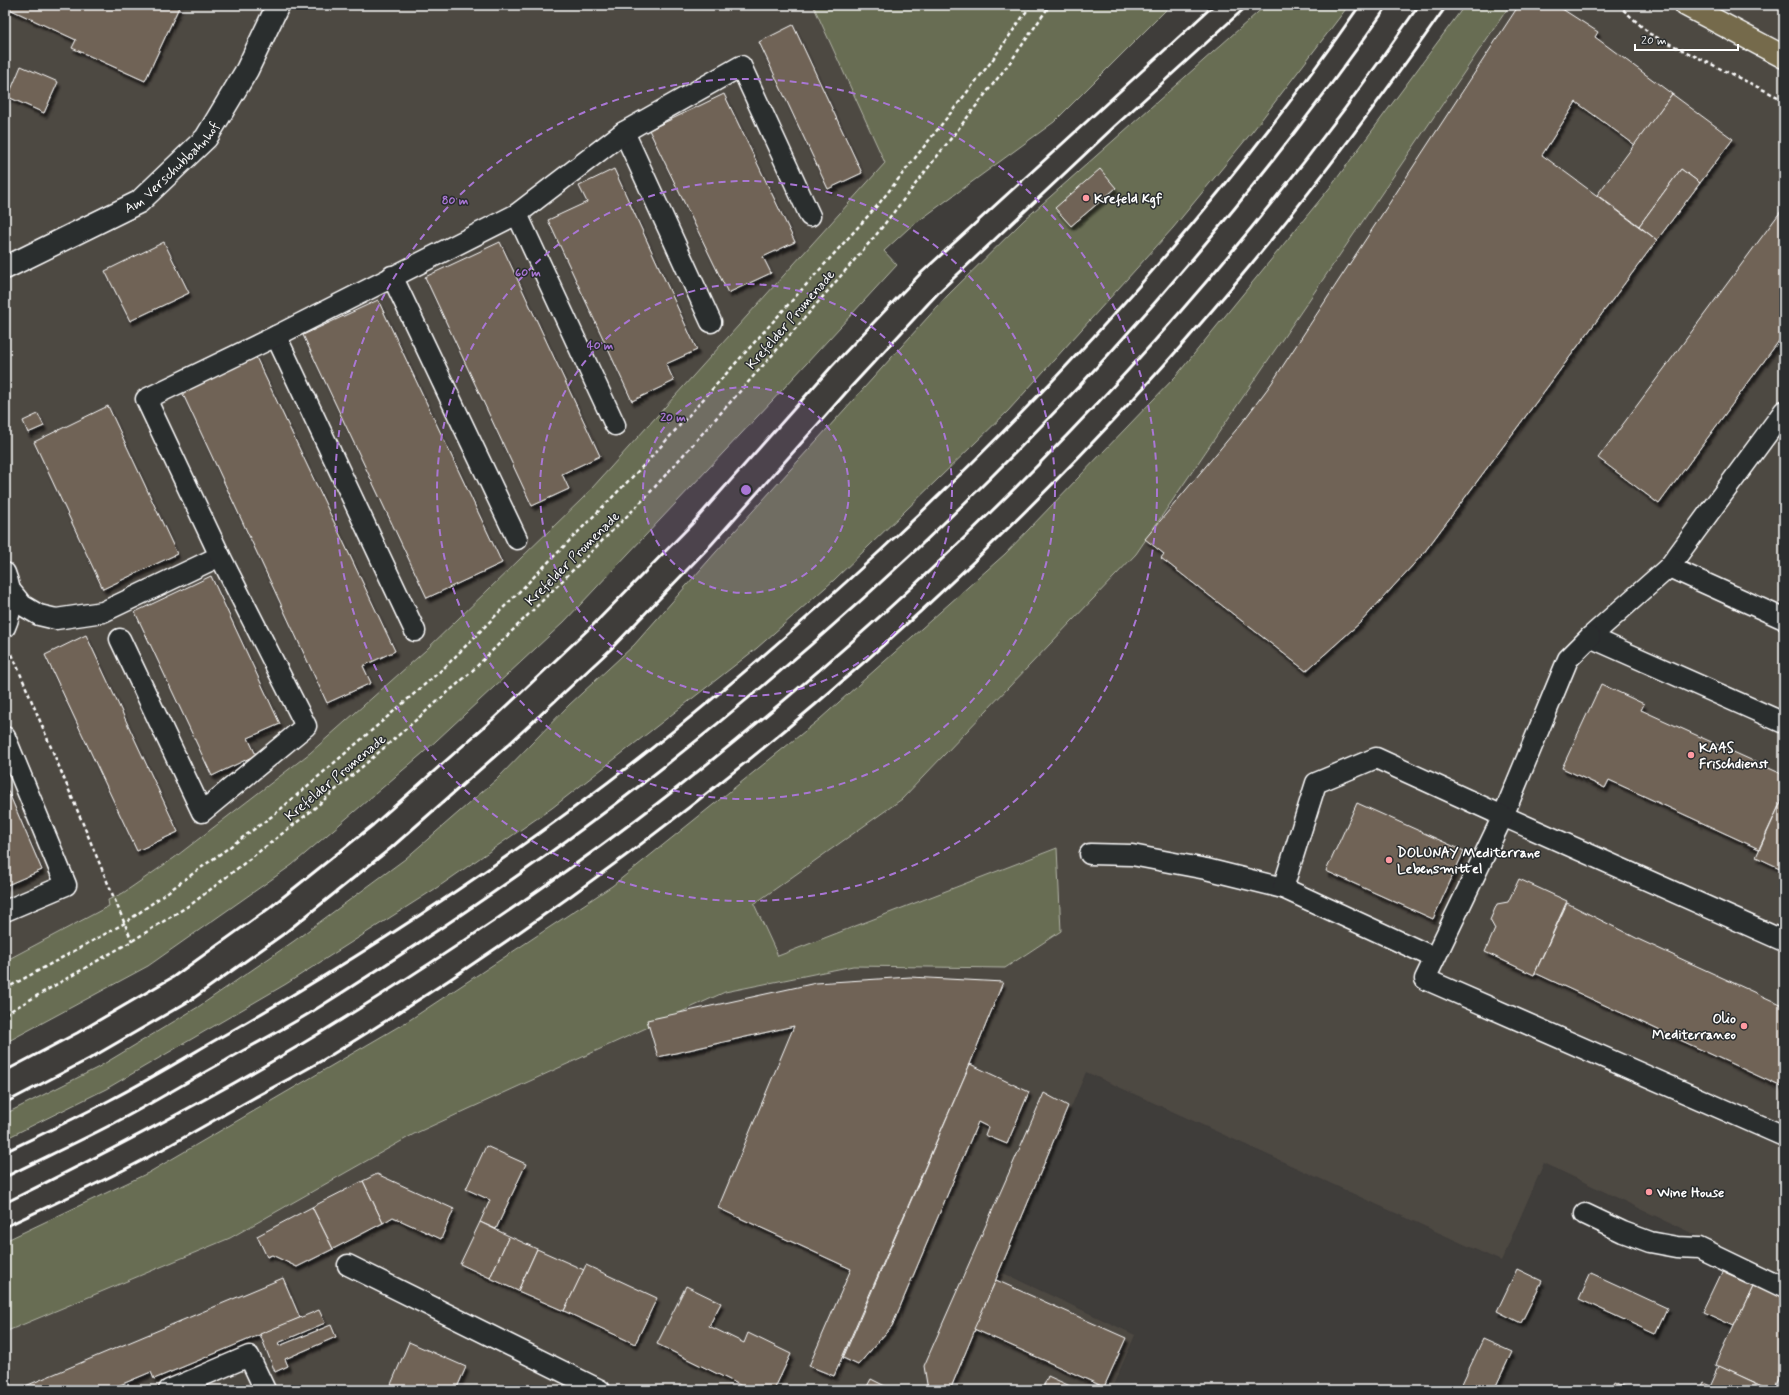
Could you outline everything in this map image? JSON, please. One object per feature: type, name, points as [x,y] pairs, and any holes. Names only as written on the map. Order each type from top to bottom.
[{"type":"main road","points":[[1686,5],[1784,57]]},
{"type":"street","name":"Am Verschubbahnhof","points":[[5,268],[139,202],[206,138],[248,70],[278,5]]},
{"type":"lane","points":[[120,639],[202,812],[306,726],[220,556],[146,399],[276,336],[516,214],[624,132],[742,66],[810,216]]},
{"type":"lane","points":[[624,132],[711,322]]},
{"type":"lane","points":[[516,214],[615,425]]},
{"type":"lane","points":[[392,276],[516,539]]},
{"type":"lane","points":[[276,336],[415,631]]},
{"type":"lane","points":[[1784,411],[1669,568],[1590,637],[1568,659],[1503,816],[1425,979],[1784,1136]]},
{"type":"lane","points":[[8,581],[22,605],[39,615],[56,619],[103,612],[220,556]]},
{"type":"lane","points":[[1669,568],[1784,619]]},
{"type":"lane","points":[[5,627],[11,608],[8,581]]},
{"type":"lane","points":[[1590,637],[1784,723]]},
{"type":"lane","points":[[5,737],[66,885],[5,911]]},
{"type":"lane","points":[[1283,888],[1316,783],[1376,758],[1784,941]]},
{"type":"lane","points":[[1090,854],[1132,855],[1206,869],[1283,888],[1435,958]]},
{"type":"lane","points":[[1585,1214],[1623,1232],[1650,1242],[1677,1247],[1699,1248],[1784,1289]]},
{"type":"lane","points":[[348,1265],[600,1390]]},
{"type":"lane","points":[[169,1390],[249,1356],[265,1390]]},
{"type":"path","points":[[5,989],[125,924],[275,814],[456,656],[645,464],[871,212],[991,62],[1031,5]]},
{"type":"path","name":"Krefelder Promenade","points":[[5,1014],[132,941],[193,903],[310,812],[377,756],[469,674],[645,498],[876,235],[1011,61],[1050,5]]},
{"type":"path","points":[[1618,5],[1650,34],[1784,100]]},
{"type":"path","points":[[11,653],[132,941]]},
{"type":"shaded area","points":[[5,5],[813,5],[885,163],[583,498],[426,650],[310,753],[174,858],[123,893],[108,900],[109,906],[5,961]]},
{"type":"shaded area","points":[[1510,5],[1784,5],[1784,1277],[1544,1163],[1501,1261],[1086,1072],[1001,1272],[1135,1335],[1111,1390],[5,1390],[5,1332],[230,1238],[414,1134],[725,992],[853,966],[1005,968],[1061,931],[1056,848],[778,956],[754,904],[902,799],[1136,554]]},
{"type":"green space","points":[[813,5],[1171,5],[1054,122],[909,228],[884,251],[897,265],[772,401],[564,622],[423,753],[292,865],[148,966],[5,1043],[5,961],[109,906],[108,900],[123,893],[174,858],[310,753],[426,650],[583,498],[885,163]]},
{"type":"green space","points":[[1266,5],[1349,5],[1252,132],[1173,228],[1008,411],[834,580],[757,648],[552,808],[441,885],[286,984],[106,1089],[5,1139],[5,1114],[97,1068],[198,1007],[294,941],[405,859],[497,779],[569,705],[634,645],[947,296],[1024,220]]},
{"type":"green space","points":[[1465,5],[1510,5],[1136,554],[902,799],[754,904],[778,956],[1057,848],[1061,931],[1005,968],[853,966],[725,992],[414,1134],[230,1238],[5,1332],[5,1241],[148,1173],[408,1021],[612,886],[820,719],[1005,554],[1176,376],[1332,185]]},
{"type":"building","points":[[5,5],[180,5],[145,81],[72,48],[76,40],[5,7]]},
{"type":"building","points":[[1519,5],[1556,5],[1598,32],[1595,37],[1672,94],[1635,145],[1576,102],[1542,155],[1657,240],[1423,554],[1361,622],[1306,671],[1161,558],[1164,554],[1145,539],[1241,424],[1271,384]]},
{"type":"building","points":[[793,25],[862,173],[828,189],[759,42]]},
{"type":"building","points":[[21,66],[58,82],[44,113],[8,97]]},
{"type":"building","points":[[724,94],[795,242],[763,257],[771,273],[728,293],[649,130]]},
{"type":"building","points":[[1672,94],[1733,139],[1700,183],[1681,169],[1639,226],[1597,195]]},
{"type":"building","points":[[614,169],[697,350],[666,364],[674,381],[632,401],[548,220],[587,202],[579,186]]},
{"type":"building","name":"Krefeld Kgf","points":[[1100,169],[1116,188],[1071,226],[1055,208]]},
{"type":"building","points":[[1681,169],[1700,183],[1657,240],[1639,226]]},
{"type":"building","points":[[1784,207],[1784,334],[1659,504],[1598,458]]},
{"type":"building","points":[[164,242],[189,293],[130,321],[105,271]]},
{"type":"building","points":[[500,242],[600,456],[562,474],[569,489],[532,506],[425,277]]},
{"type":"building","points":[[378,300],[502,563],[427,598],[303,335]]},
{"type":"building","points":[[255,355],[395,651],[363,666],[371,683],[327,703],[181,390]]},
{"type":"building","points":[[108,406],[177,554],[103,589],[34,442]]},
{"type":"building","points":[[38,414],[44,426],[28,433],[23,421]]},
{"type":"building","points":[[211,576],[280,724],[248,738],[256,755],[212,776],[135,612]]},
{"type":"building","points":[[86,635],[178,832],[137,851],[45,655]]},
{"type":"building","points":[[1601,684],[1644,704],[1641,710],[1784,775],[1784,795],[1759,849],[1609,780],[1605,788],[1562,768]]},
{"type":"building","points":[[5,784],[42,870],[5,886]]},
{"type":"building","points":[[1784,795],[1784,870],[1756,857]]},
{"type":"building","points":[[1357,803],[1464,851],[1433,919],[1326,871]]},
{"type":"building","points":[[1519,879],[1567,901],[1534,975],[1485,952],[1495,929],[1490,920],[1497,904],[1508,902]]},
{"type":"building","points":[[1567,903],[1640,940],[1784,1006],[1784,1088],[1535,973]]},
{"type":"building","points":[[910,977],[1003,982],[970,1064],[834,1376],[809,1366],[851,1269],[718,1208],[794,1026],[658,1057],[647,1020],[816,983]]},
{"type":"building","points":[[970,1064],[1029,1092],[1007,1144],[985,1135],[988,1127],[978,1122],[892,1326],[858,1365],[843,1358]]},
{"type":"building","points":[[1044,1093],[1068,1106],[950,1390],[928,1390],[924,1366]]},
{"type":"building","points":[[486,1146],[526,1164],[496,1229],[480,1222],[490,1200],[466,1189]]},
{"type":"building","points":[[377,1174],[454,1209],[441,1239],[393,1217],[383,1223],[363,1181]]},
{"type":"building","points":[[363,1181],[383,1223],[333,1249],[312,1207]]},
{"type":"building","points":[[312,1207],[333,1249],[297,1267],[272,1255],[267,1257],[257,1236]]},
{"type":"building","points":[[480,1222],[509,1236],[490,1278],[460,1264]]},
{"type":"building","points":[[509,1236],[537,1249],[518,1291],[490,1278]]},
{"type":"building","points":[[537,1249],[584,1270],[564,1311],[518,1291]]},
{"type":"building","points":[[586,1265],[657,1298],[635,1344],[564,1311]]},
{"type":"building","points":[[1517,1269],[1542,1281],[1521,1323],[1497,1311]]},
{"type":"building","points":[[1722,1272],[1753,1286],[1734,1326],[1703,1312]]},
{"type":"building","points":[[1591,1273],[1667,1308],[1655,1334],[1579,1299]]},
{"type":"building","points":[[283,1278],[300,1318],[154,1379],[151,1372],[108,1390],[16,1390]]},
{"type":"building","points":[[996,1280],[1126,1338],[1104,1387],[974,1329]]},
{"type":"building","points":[[686,1286],[721,1303],[709,1326],[744,1343],[748,1333],[791,1354],[774,1390],[750,1390],[657,1344]]},
{"type":"building","points":[[1753,1286],[1784,1300],[1784,1370],[1774,1390],[1716,1364]]},
{"type":"building","points":[[319,1310],[325,1323],[278,1343],[279,1346],[331,1325],[336,1337],[285,1359],[288,1366],[275,1372],[260,1334]]},
{"type":"building","points":[[1483,1339],[1512,1352],[1494,1390],[1459,1390]]},
{"type":"building","points":[[409,1342],[466,1367],[456,1390],[389,1389]]},
{"type":"building","points":[[1719,1365],[1773,1390],[1698,1390],[1702,1382],[1710,1385]]},
{"type":"building","points":[[1048,1376],[1079,1390],[1042,1390]]},
{"type":"building","points":[[871,1379],[893,1390],[865,1390]]},
{"type":"building","points":[[1614,1382],[1631,1390],[1610,1390]]},
{"type":"building","points":[[15,1386],[16,1390],[6,1390]]},
{"type":"railway","points":[[5,1071],[77,1033],[173,977],[268,909],[373,825],[492,720],[593,625],[691,525],[832,366],[920,274],[1214,5]]},
{"type":"railway","points":[[5,1103],[89,1059],[191,1000],[285,933],[391,848],[509,744],[610,650],[711,545],[851,387],[939,292],[1115,126],[1248,5]]},
{"type":"railway","points":[[5,1152],[149,1079],[324,976],[380,941],[489,869],[595,792],[677,728],[736,679],[879,552],[1010,425],[1073,359],[1134,292],[1251,152],[1307,79],[1360,5]]},
{"type":"railway","points":[[5,1177],[120,1120],[302,1018],[358,983],[490,895],[577,833],[661,769],[763,685],[863,598],[959,508],[1053,414],[1142,317],[1228,216],[1310,112],[1388,5]]},
{"type":"railway","points":[[5,1203],[125,1142],[282,1056],[457,946],[547,885],[634,821],[677,788],[782,702],[884,613],[982,520],[1077,424],[1169,325],[1256,222],[1340,115],[1419,5]]},
{"type":"railway","points":[[5,1227],[143,1160],[309,1068],[455,976],[578,891],[698,800],[814,705],[927,606],[1035,502],[1139,393],[1238,280],[1293,213],[1397,75],[1447,5]]},
{"type":"place","name":"Krefeld Kgf","points":[[1086,198]]},
{"type":"place","name":"KAAS Frischdienst","points":[[1691,755]]},
{"type":"place","name":"DOLUNAY Mediterrane Lebensmittel","points":[[1389,860]]},
{"type":"place","name":"Olio Mediterraneo","points":[[1744,1026]]},
{"type":"place","name":"Wine House","points":[[1649,1192]]}]
